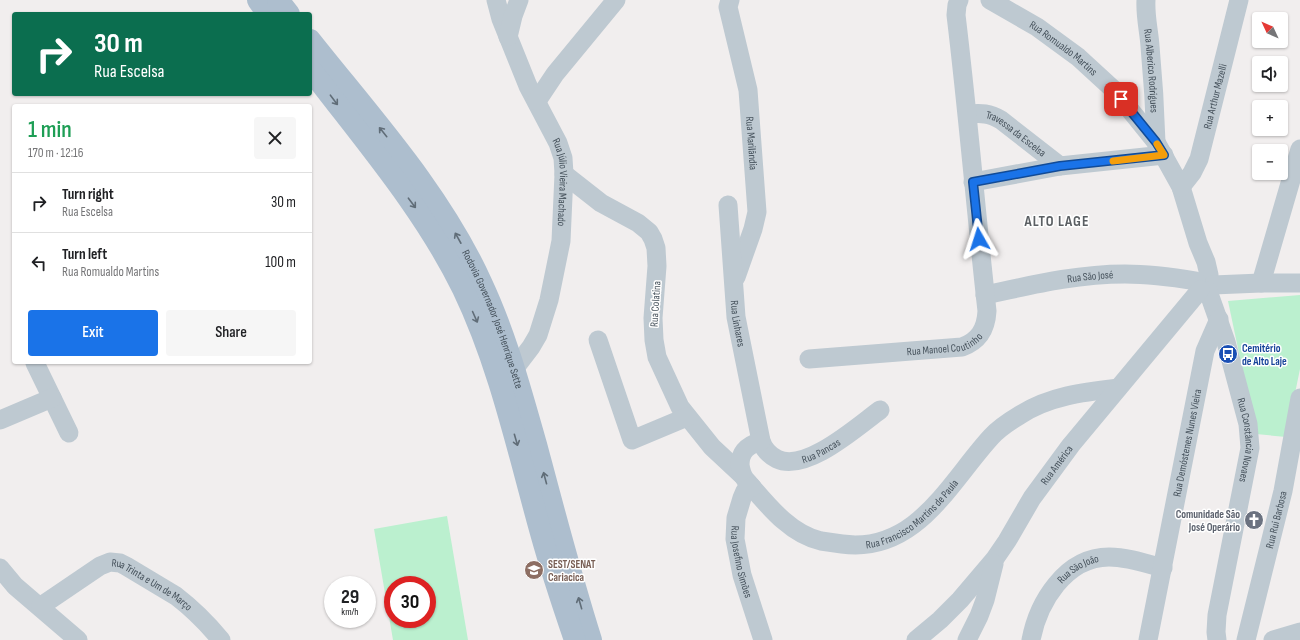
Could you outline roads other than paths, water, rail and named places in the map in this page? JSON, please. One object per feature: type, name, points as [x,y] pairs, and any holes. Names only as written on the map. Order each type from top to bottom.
[{"type":"main road","points":[[258,0],[267,12]]},
{"type":"main road","points":[[278,0],[287,12]]},
{"type":"main road","name":"Rodovia Governador José Henrique Sette","points":[[312,42],[428,189],[448,219],[481,281],[496,315],[515,368],[552,506],[591,640]]},
{"type":"main road","name":"Rodovia Governador José Henrique Sette","points":[[312,72],[416,208],[447,259],[463,289],[478,322],[494,368],[542,535],[575,640]]},
{"type":"street","points":[[508,37],[519,0]]},
{"type":"street","points":[[537,101],[561,66],[616,0]]},
{"type":"street","name":"Rua Marilândia","points":[[730,0],[728,7],[748,90],[757,212],[753,229],[733,284]]},
{"type":"street","name":"Rua Manoel Coutinho","points":[[809,359],[962,347],[978,338],[984,329],[987,312],[973,182],[968,114],[956,15],[959,0]]},
{"type":"street","name":"Rua Romualdo Martins","points":[[990,0],[1037,27],[1078,57],[1114,90],[1160,149],[1181,187]]},
{"type":"street","name":"Rua Alberico Rodrigues","points":[[1146,0],[1160,149]]},
{"type":"street","name":"Rua Arthur Mazelli","points":[[1181,187],[1192,173],[1199,159],[1239,0]]},
{"type":"street","name":"Rua Júlio Vieira Machado","points":[[495,3],[528,86],[558,143],[563,158],[564,174],[562,240],[549,300],[538,335],[515,368]]},
{"type":"street","name":"Travessa da Escelsa","points":[[968,114],[982,113],[992,115],[1001,120],[1060,166]]},
{"type":"street","points":[[973,182],[1160,149]]},
{"type":"street","points":[[1261,283],[1300,149]]},
{"type":"street","name":"Rua Colatina","points":[[564,174],[601,203],[638,223],[649,232],[656,248],[657,266],[653,318],[654,343],[658,357],[680,407],[687,417],[712,447],[747,481]]},
{"type":"street","name":"Rua Constância Novaes","points":[[1181,187],[1198,243],[1204,283],[1219,318],[1248,424],[1250,448],[1217,615],[1217,640]]},
{"type":"street","name":"Rua Linhares","points":[[728,205],[736,317],[761,441]]},
{"type":"street","name":"Rua São José","points":[[985,296],[1040,283],[1086,276],[1126,274],[1158,275],[1204,283],[1300,283]]},
{"type":"street","name":"Rua América","points":[[916,640],[955,605],[994,560],[1042,482],[1070,445],[1204,283]]},
{"type":"street","name":"Rua Demóstenes Nunes Vieira","points":[[1148,640],[1205,351],[1219,318]]},
{"type":"street","points":[[598,340],[632,440],[687,417]]},
{"type":"street","points":[[36,364],[68,433]]},
{"type":"street","name":"Rua Francisco Martins de Paula","points":[[747,481],[767,504],[792,527],[805,535],[821,541],[855,545],[871,544],[888,540],[901,534],[934,507],[992,436],[1019,415],[1034,406],[1064,396],[1118,388]]},
{"type":"street","points":[[0,420],[52,398]]},
{"type":"street","name":"Rua Rui Barbosa","points":[[1246,640],[1281,498],[1300,398]]},
{"type":"street","name":"Rua Pancas","points":[[761,441],[770,455],[781,461],[804,459],[816,455],[830,447],[880,410]]},
{"type":"street","points":[[747,481],[740,461],[742,453],[753,443],[761,441]]},
{"type":"street","name":"Rua Josefino Simões","points":[[747,481],[736,518],[735,539],[742,575],[763,640]]},
{"type":"street","name":"Rua São João","points":[[1031,640],[1038,615],[1054,587],[1072,569],[1096,558],[1108,557],[1123,558],[1163,568]]},
{"type":"street","points":[[967,640],[985,600],[994,560]]},
{"type":"street","name":"Rua Trinta e Um de Março","points":[[41,606],[100,566],[110,562],[120,563],[180,599],[198,614],[221,640]]},
{"type":"street","points":[[0,568],[12,583],[41,606],[78,640]]},
{"type":"street","points":[[0,590],[8,589],[23,592]]},
{"type":"street","points":[[1273,640],[1300,632]]},
{"type":"place","name":"Cemitério de Alto Laje","points":[[1228,354]]},
{"type":"place","name":"Comunidade São José Operário","points":[[1254,520]]},
{"type":"place","name":"SEST/SENAT Cariacica","points":[[534,570]]},
{"type":"district","name":"ALTO LAGE","points":[[1057,221]]}]
